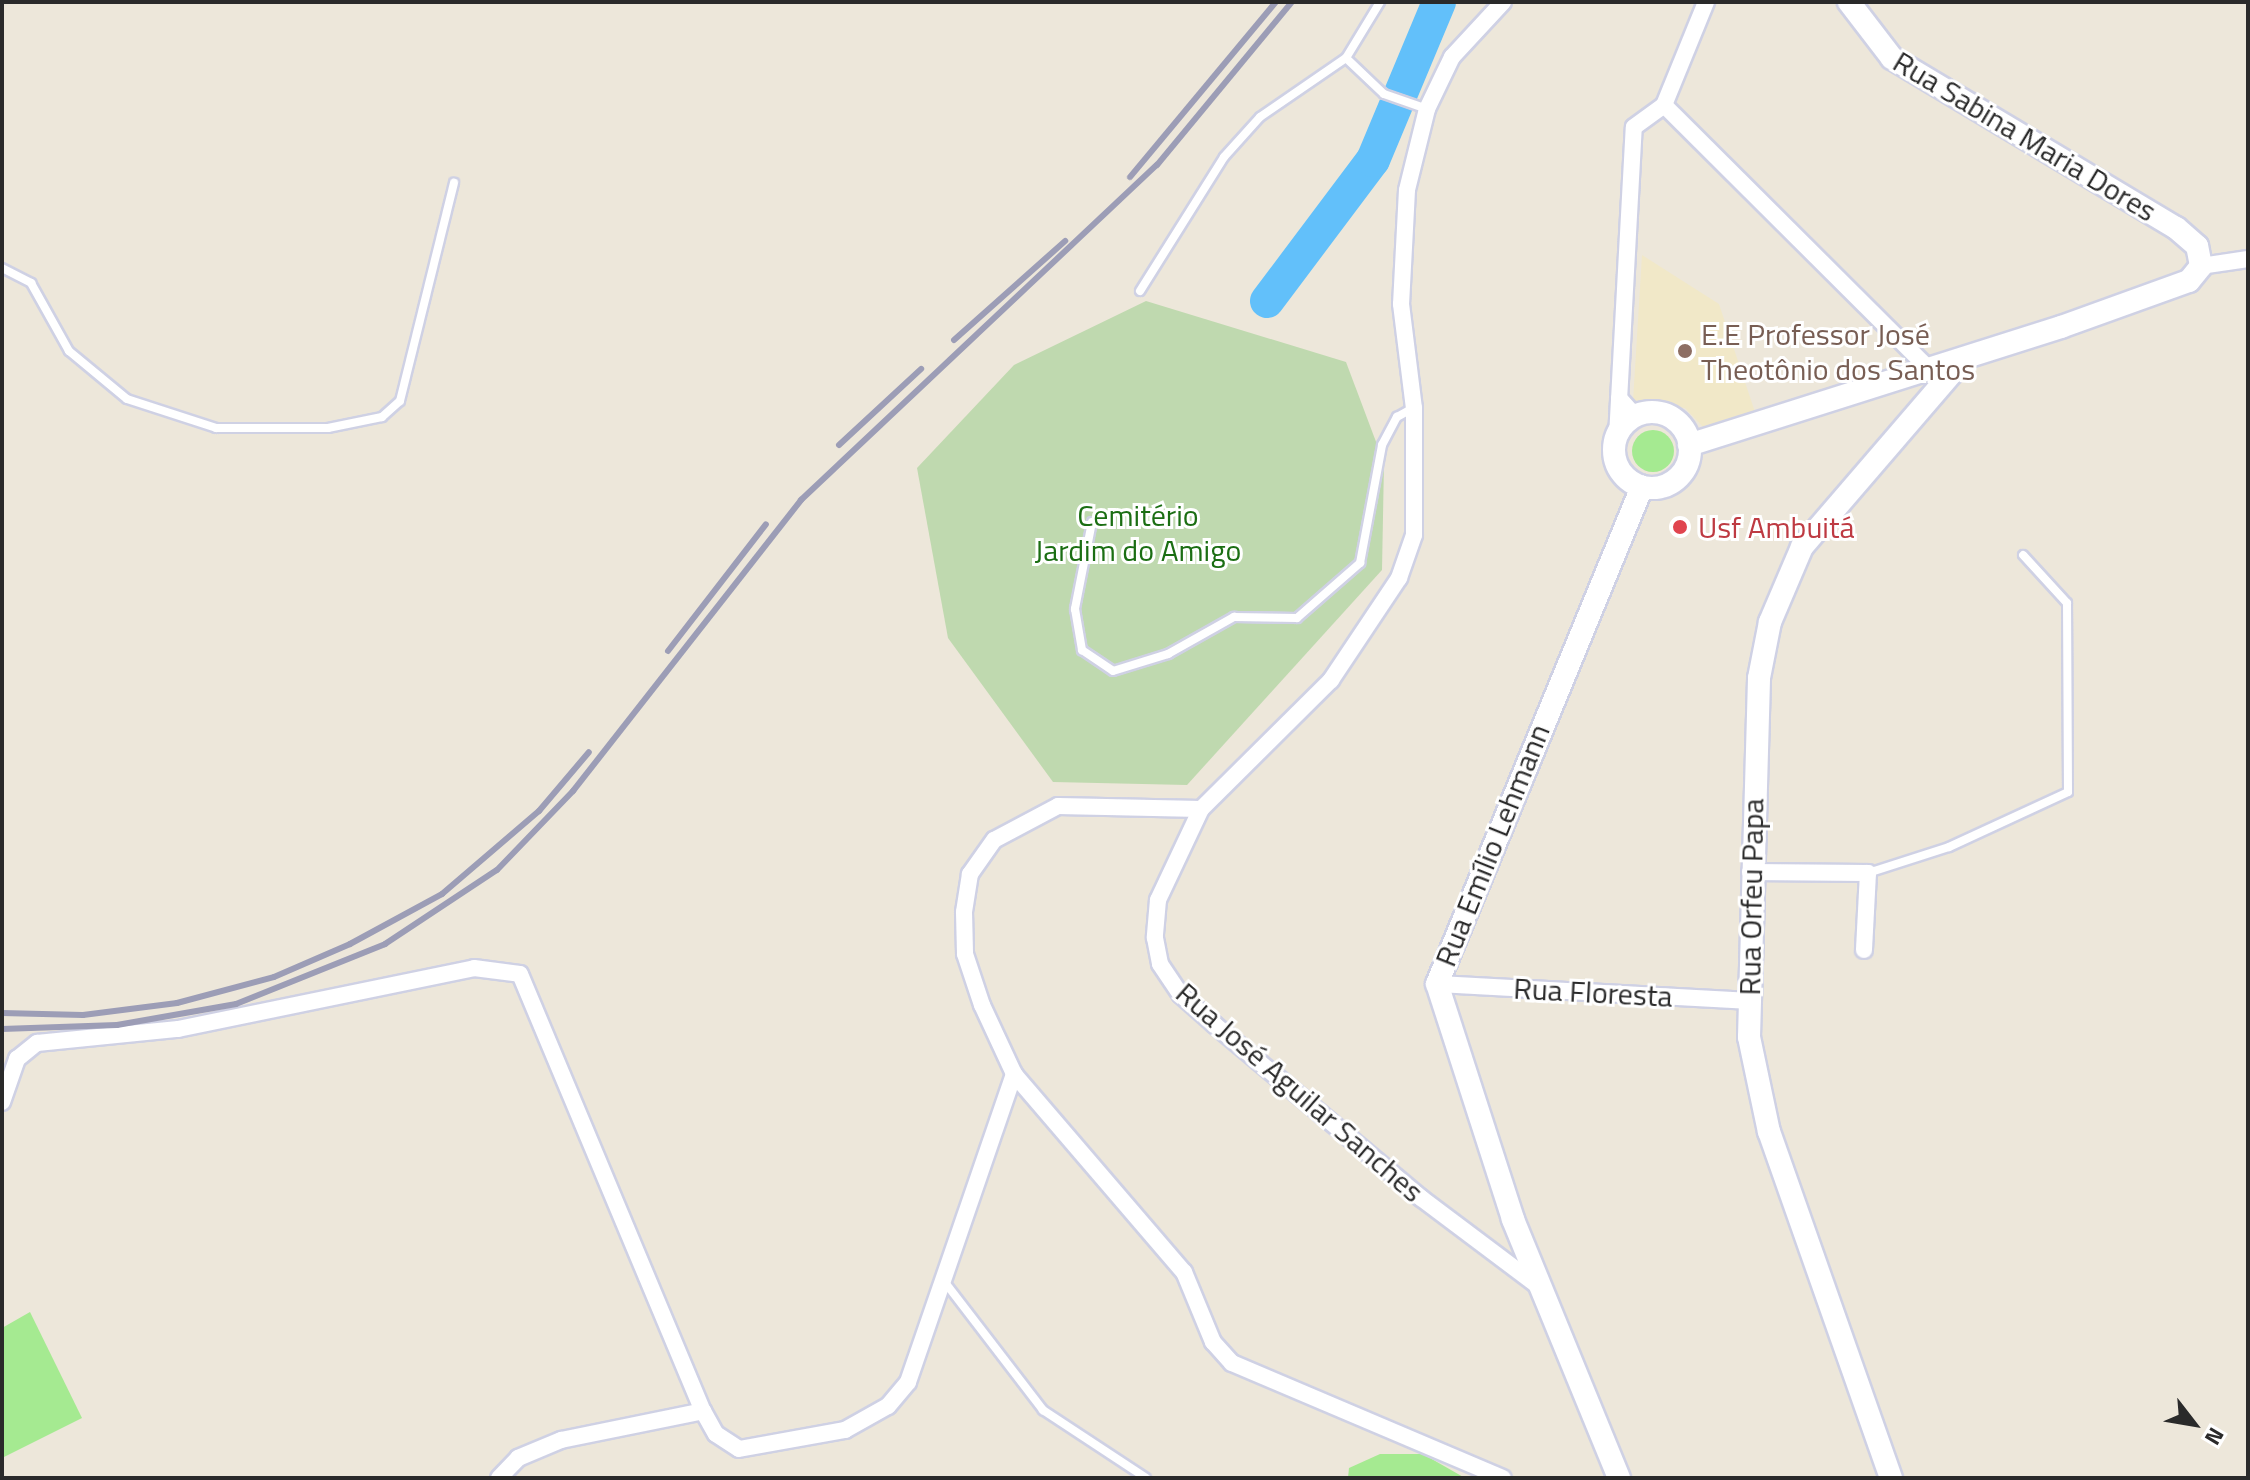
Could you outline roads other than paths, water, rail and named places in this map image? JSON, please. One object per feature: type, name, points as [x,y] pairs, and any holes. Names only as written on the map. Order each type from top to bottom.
[{"type":"main road","name":"Rua Sabina Maria Dores","points":[[1849,2],[1906,69],[2176,228],[2197,246],[2201,266]]},
{"type":"main road","points":[[1689,445],[1928,368],[1963,360],[2181,284],[2201,266]]},
{"type":"main road","name":"Rua Orfeu Papa","points":[[1888,1476],[1769,1132],[1748,1001],[1759,678],[1788,571],[1819,523],[1963,360]]},
{"type":"main road","points":[[1635,416],[1672,418],[1689,445],[1675,480],[1642,487],[1621,473],[1617,437],[1635,416]]},
{"type":"main road","name":"Rua Emílio Lehmann","points":[[1619,1478],[1541,1288],[1456,1058],[1437,984],[1642,487]]},
{"type":"street","name":"Rua José Aguilar Sanches","points":[[1503,2],[1452,57],[1427,109],[1401,245],[1414,408],[1414,535],[1382,612],[1331,680],[1201,809],[1158,900],[1160,964],[1181,995],[1421,1198],[1541,1288]]},
{"type":"street","points":[[1617,437],[1634,127],[1664,105],[1706,2]]},
{"type":"street","points":[[1664,105],[1928,368]]},
{"type":"street","points":[[2201,266],[2248,259]]},
{"type":"street","points":[[1619,398],[1635,416]]},
{"type":"street","points":[[1201,809],[1058,806],[994,840],[970,874],[965,954],[1014,1074],[1160,1238],[1184,1272],[1213,1342],[1232,1363],[1503,1478]]},
{"type":"street","points":[[1750,872],[1868,873],[1864,950]]},
{"type":"street","points":[[2,1102],[17,1059],[37,1043],[178,1029],[459,970],[520,974],[703,1411],[716,1434],[739,1449],[800,1442],[872,1417],[908,1382],[1014,1074]]},
{"type":"street","name":"Rua Floresta","points":[[1437,984],[1748,1001]]},
{"type":"street","points":[[499,1478],[518,1458],[561,1440],[703,1411]]},
{"type":"lane","points":[[1140,291],[1224,157],[1260,117],[1346,58],[1380,2]]},
{"type":"lane","points":[[1346,58],[1384,94],[1427,109]]},
{"type":"lane","points":[[2,268],[31,283],[69,351],[127,399],[216,428],[328,428],[382,417],[400,401],[454,183]]},
{"type":"lane","points":[[1092,522],[1075,609],[1082,650],[1113,671],[1168,654],[1234,617],[1297,618],[1360,563],[1382,445],[1397,417],[1414,408]]},
{"type":"lane","points":[[1868,873],[1949,847],[2068,792],[2067,603],[2023,555]]},
{"type":"lane","points":[[944,1281],[1043,1410],[1146,1478]]},
{"type":"waterway","points":[[1267,301],[1373,160],[1439,2]]},
{"type":"railway","points":[[1130,177],[1276,2]]},
{"type":"railway","points":[[2,1029],[117,1025],[236,1004],[385,944],[497,870],[573,791],[801,500],[1157,165],[1292,2]]},
{"type":"railway","points":[[954,340],[1065,241]]},
{"type":"railway","points":[[839,445],[921,369]]},
{"type":"railway","points":[[668,651],[766,524]]},
{"type":"railway","points":[[2,1013],[83,1015],[177,1003],[274,977],[350,944],[442,894],[539,811],[589,752]]},
{"type":"place","name":"E.E Professor José Theotônio dos Santos","points":[[1685,351]]},
{"type":"place","name":"Usf Ambuitá","points":[[1680,527]]},
{"type":"park label","name":"Cemitério Jardim do Amigo","points":[[1138,532]]}]
